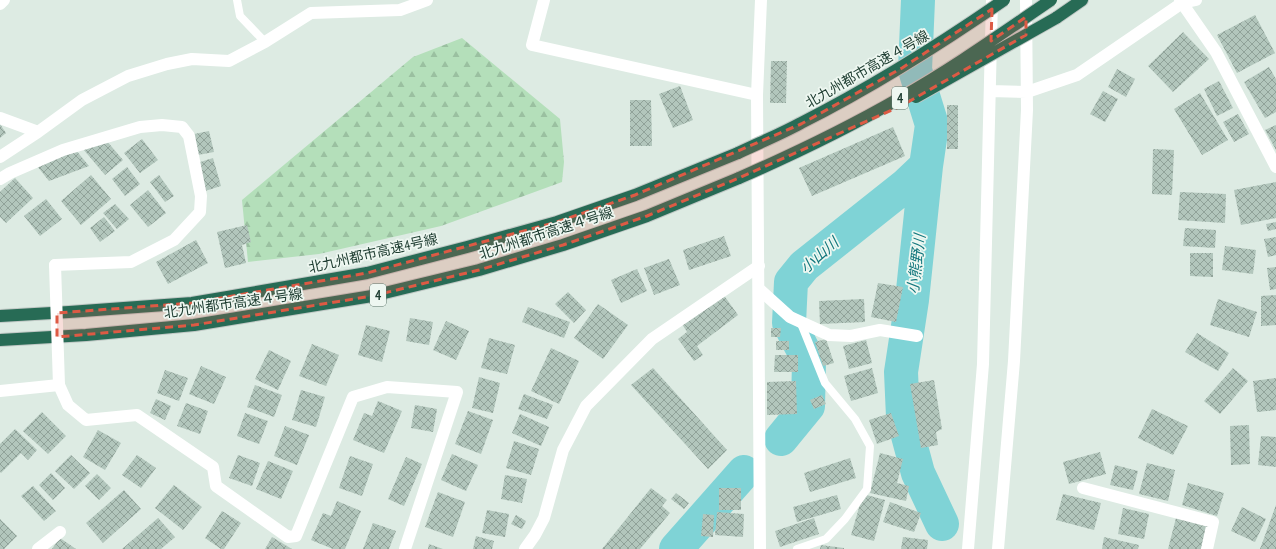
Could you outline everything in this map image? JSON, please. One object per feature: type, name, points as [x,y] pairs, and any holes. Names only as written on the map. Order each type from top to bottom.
[{"type":"highway","name":"北九州都市高速４号線","points":[[738,153],[801,124],[902,68],[960,31],[990,6],[1003,0]]},
{"type":"highway","name":"北九州都市高速４号線","points":[[0,340],[86,336],[194,325],[372,296],[479,270],[563,244],[647,216],[740,178],[834,134],[901,98],[983,46],[1051,0]]},
{"type":"highway","points":[[834,134],[901,106],[1056,18],[1082,0]]},
{"type":"highway","name":"北九州都市高速4号線","points":[[0,316],[192,303],[367,273],[557,222],[635,195],[738,153]]},
{"type":"street","points":[[0,4],[4,0]]},
{"type":"street","points":[[0,157],[82,100],[128,76],[167,64],[192,59],[229,61],[265,42],[311,13],[400,10],[428,0]]},
{"type":"street","points":[[544,0],[532,45],[757,95]]},
{"type":"street","points":[[760,549],[757,95],[761,0]]},
{"type":"street","points":[[998,549],[1014,361],[1027,110],[1026,0]]},
{"type":"street","points":[[990,91],[1026,92],[1077,75],[1181,2],[1196,0]]},
{"type":"street","points":[[1181,2],[1216,52],[1276,167]]},
{"type":"street","points":[[968,549],[983,364],[990,91],[990,6]]},
{"type":"street","points":[[0,118],[38,132]]},
{"type":"street","points":[[0,179],[10,173],[63,150],[140,127],[162,124],[182,127],[189,136],[201,196],[200,212],[174,240],[131,262],[55,265],[59,385],[68,405],[86,420],[137,415],[213,467],[216,486],[288,537],[296,536],[353,397],[387,387],[457,392],[405,549]]},
{"type":"street","points":[[525,549],[535,535],[544,518],[563,450],[586,406],[652,339],[759,266]]},
{"type":"street","points":[[759,289],[790,317],[829,335],[851,336],[880,330],[917,336]]},
{"type":"street","points":[[0,391],[59,385]]},
{"type":"street","points":[[1083,488],[1214,522],[1207,549]]},
{"type":"street","points":[[38,549],[60,532]]},
{"type":"lane","points":[[237,0],[240,16],[265,42]]},
{"type":"lane","points":[[797,549],[826,539],[845,520],[867,489],[870,446],[855,419],[825,383],[800,321]]},
{"type":"highlighted area","points":[[992,9],[991,41],[1026,17],[1026,35],[901,106],[739,178],[647,216],[563,245],[479,270],[372,296],[194,325],[57,337],[57,313],[192,303],[367,273],[557,222],[635,195],[801,124],[902,68]]},
{"type":"green space","points":[[462,38],[560,119],[564,162],[562,182],[441,226],[319,254],[248,262],[242,200],[413,57]]},
{"type":"building","points":[[1255,15],[1275,53],[1237,73],[1217,35]]},
{"type":"building","points":[[1183,32],[1209,59],[1173,92],[1148,66]]},
{"type":"building","points":[[771,61],[787,61],[786,103],[770,103]]},
{"type":"building","points":[[1269,67],[1276,79],[1276,112],[1265,118],[1244,82]]},
{"type":"building","points":[[1117,69],[1135,79],[1126,97],[1108,87]]},
{"type":"building","points":[[1219,81],[1233,108],[1217,116],[1204,89]]},
{"type":"building","points":[[680,86],[693,120],[673,128],[659,94]]},
{"type":"building","points":[[1103,91],[1118,99],[1105,122],[1090,114]]},
{"type":"building","points":[[1200,93],[1228,140],[1202,155],[1174,109]]},
{"type":"building","points":[[630,100],[651,100],[652,146],[630,146]]},
{"type":"building","points":[[947,105],[958,105],[958,149],[947,149]]},
{"type":"building","points":[[1238,114],[1249,134],[1234,142],[1223,122]]},
{"type":"building","points":[[0,124],[6,133],[0,138]]},
{"type":"building","points":[[1276,125],[1276,150],[1265,130]]},
{"type":"building","points":[[893,127],[905,156],[812,196],[799,168]]},
{"type":"building","points":[[209,131],[214,152],[198,155],[194,134]]},
{"type":"building","points":[[142,139],[158,160],[140,173],[124,153]]},
{"type":"building","points":[[106,140],[123,160],[105,175],[83,149]]},
{"type":"building","points":[[75,149],[89,166],[49,181],[37,166]]},
{"type":"building","points":[[1153,149],[1174,150],[1172,195],[1152,194]]},
{"type":"building","points":[[213,158],[221,186],[205,191],[197,163]]},
{"type":"building","points":[[127,167],[140,184],[125,196],[112,179]]},
{"type":"building","points":[[91,175],[111,199],[81,225],[61,201]]},
{"type":"building","points":[[159,175],[174,196],[165,202],[150,182]]},
{"type":"building","points":[[15,178],[33,198],[6,223],[0,217],[0,192]]},
{"type":"building","points":[[1276,182],[1276,218],[1241,225],[1234,190]]},
{"type":"building","points":[[148,190],[166,213],[148,227],[130,205]]},
{"type":"building","points":[[1180,192],[1226,194],[1225,223],[1178,220]]},
{"type":"building","points":[[46,199],[62,219],[40,236],[24,216]]},
{"type":"building","points":[[115,204],[129,219],[117,229],[103,213]]},
{"type":"building","points":[[104,217],[115,231],[100,242],[90,228]]},
{"type":"building","points":[[1276,222],[1276,229],[1268,231],[1266,224]]},
{"type":"building","points":[[247,225],[251,242],[242,245],[246,263],[225,268],[217,232]]},
{"type":"building","points":[[1185,228],[1216,230],[1215,248],[1183,246]]},
{"type":"building","points":[[724,236],[731,256],[689,270],[683,250]]},
{"type":"building","points":[[1276,237],[1276,255],[1268,257],[1264,239]]},
{"type":"building","points":[[196,240],[208,263],[168,284],[156,262]]},
{"type":"building","points":[[1225,246],[1256,250],[1253,274],[1222,270]]},
{"type":"building","points":[[1190,253],[1213,253],[1213,277],[1190,276]]},
{"type":"building","points":[[669,259],[680,285],[654,295],[644,268]]},
{"type":"building","points":[[1276,267],[1276,289],[1270,290],[1267,268]]},
{"type":"building","points":[[637,269],[647,291],[621,303],[611,280]]},
{"type":"building","points":[[878,283],[903,287],[896,322],[871,317]]},
{"type":"building","points":[[568,292],[586,310],[574,323],[555,304]]},
{"type":"building","points":[[723,294],[738,315],[697,346],[703,355],[694,361],[678,339],[687,332],[682,324]]},
{"type":"building","points":[[1276,295],[1276,325],[1261,326],[1261,296]]},
{"type":"building","points":[[864,299],[865,322],[820,324],[819,301]]},
{"type":"building","points":[[1218,299],[1257,312],[1249,337],[1210,325]]},
{"type":"building","points":[[598,304],[628,325],[603,359],[574,338]]},
{"type":"building","points":[[528,307],[570,322],[564,338],[522,322]]},
{"type":"building","points":[[410,318],[433,322],[429,345],[406,341]]},
{"type":"building","points":[[446,321],[469,331],[456,360],[433,350]]},
{"type":"building","points":[[366,325],[390,331],[382,362],[358,355]]},
{"type":"building","points":[[771,328],[781,328],[780,337],[771,337]]},
{"type":"building","points":[[1197,333],[1229,353],[1218,371],[1185,352]]},
{"type":"building","points":[[489,338],[515,345],[507,374],[481,368]]},
{"type":"building","points":[[826,339],[834,363],[823,366],[815,342]]},
{"type":"building","points":[[866,340],[872,363],[849,369],[843,346]]},
{"type":"building","points":[[776,341],[789,341],[789,350],[776,350]]},
{"type":"building","points":[[312,344],[339,355],[326,386],[299,376]]},
{"type":"building","points":[[551,348],[579,361],[559,404],[531,391]]},
{"type":"building","points":[[269,350],[291,361],[278,390],[255,379]]},
{"type":"building","points":[[775,355],[798,355],[798,372],[774,372]]},
{"type":"building","points":[[201,366],[226,377],[214,404],[189,394]]},
{"type":"building","points":[[653,368],[727,450],[708,469],[631,385]]},
{"type":"building","points":[[872,368],[878,393],[851,401],[844,376]]},
{"type":"building","points":[[1233,368],[1248,381],[1220,414],[1204,401]]},
{"type":"building","points":[[165,370],[188,378],[179,401],[157,393]]},
{"type":"building","points":[[479,377],[500,383],[493,413],[472,408]]},
{"type":"building","points":[[1276,378],[1276,410],[1257,412],[1253,381]]},
{"type":"building","points":[[934,380],[942,429],[936,432],[938,445],[921,448],[910,384]]},
{"type":"building","points":[[796,381],[797,414],[767,415],[767,382]]},
{"type":"building","points":[[255,385],[282,395],[274,417],[247,407]]},
{"type":"building","points":[[301,390],[325,397],[316,427],[292,420]]},
{"type":"building","points":[[524,394],[553,405],[547,419],[518,409]]},
{"type":"building","points":[[822,395],[826,404],[814,409],[810,400]]},
{"type":"building","points":[[156,399],[171,406],[165,420],[150,413]]},
{"type":"building","points":[[378,401],[402,411],[384,453],[353,440],[364,413],[372,416]]},
{"type":"building","points":[[186,403],[208,411],[200,434],[177,426]]},
{"type":"building","points":[[415,405],[437,409],[433,432],[411,428]]},
{"type":"building","points":[[1152,409],[1188,426],[1173,455],[1138,438]]},
{"type":"building","points":[[468,411],[493,420],[481,454],[455,444]]},
{"type":"building","points":[[42,412],[66,436],[48,454],[23,431]]},
{"type":"building","points":[[245,413],[268,421],[259,444],[237,436]]},
{"type":"building","points":[[891,413],[899,436],[877,444],[869,420]]},
{"type":"building","points":[[520,414],[549,427],[541,446],[512,433]]},
{"type":"building","points":[[1249,425],[1250,464],[1231,465],[1230,426]]},
{"type":"building","points":[[285,426],[309,435],[297,465],[274,456]]},
{"type":"building","points":[[15,429],[37,450],[28,460],[21,453],[1,473],[0,444]]},
{"type":"building","points":[[98,430],[121,443],[105,470],[83,457]]},
{"type":"building","points":[[1261,436],[1276,437],[1276,467],[1258,465]]},
{"type":"building","points":[[514,441],[539,449],[531,475],[506,468]]},
{"type":"building","points":[[1100,452],[1106,474],[1069,484],[1063,462]]},
{"type":"building","points":[[880,453],[903,459],[897,483],[909,486],[906,501],[870,493]]},
{"type":"building","points":[[452,454],[478,465],[466,491],[441,480]]},
{"type":"building","points":[[71,455],[90,473],[74,489],[55,471]]},
{"type":"building","points":[[137,455],[156,468],[141,488],[122,475]]},
{"type":"building","points":[[238,455],[260,463],[252,486],[229,478]]},
{"type":"building","points":[[350,456],[373,464],[362,496],[339,488]]},
{"type":"building","points":[[406,457],[422,464],[404,506],[388,499]]},
{"type":"building","points":[[850,458],[856,478],[810,492],[804,473]]},
{"type":"building","points":[[268,461],[293,471],[281,499],[256,489]]},
{"type":"building","points":[[1147,463],[1175,470],[1168,501],[1139,494]]},
{"type":"building","points":[[1115,465],[1138,471],[1133,490],[1110,485]]},
{"type":"building","points":[[51,473],[65,488],[53,500],[39,485]]},
{"type":"building","points":[[97,474],[111,488],[99,500],[85,486]]},
{"type":"building","points":[[505,475],[527,479],[522,503],[501,499]]},
{"type":"building","points":[[1188,483],[1224,493],[1217,516],[1182,505]]},
{"type":"building","points":[[174,485],[202,507],[183,530],[155,508]]},
{"type":"building","points":[[33,486],[56,511],[44,521],[21,496]]},
{"type":"building","points":[[651,488],[667,500],[662,506],[670,513],[640,549],[602,549]]},
{"type":"building","points":[[719,488],[741,488],[741,510],[719,510]]},
{"type":"building","points":[[124,490],[141,509],[103,543],[86,523]]},
{"type":"building","points":[[438,492],[465,502],[453,537],[425,527]]},
{"type":"building","points":[[676,493],[689,503],[684,509],[671,499]]},
{"type":"building","points":[[863,494],[885,500],[874,541],[851,535]]},
{"type":"building","points":[[1063,494],[1101,503],[1094,530],[1056,520]]},
{"type":"building","points":[[837,495],[841,509],[797,522],[793,507]]},
{"type":"building","points":[[337,501],[361,511],[345,549],[333,549],[311,540],[323,513],[331,516]]},
{"type":"building","points":[[890,502],[921,513],[914,532],[883,522]]},
{"type":"building","points":[[1276,505],[1276,549],[1260,549]]},
{"type":"building","points":[[1242,507],[1266,519],[1255,542],[1231,531]]},
{"type":"building","points":[[1123,508],[1149,514],[1144,539],[1118,534]]},
{"type":"building","points":[[487,510],[509,514],[505,537],[482,533]]},
{"type":"building","points":[[222,511],[241,523],[224,549],[221,549],[205,538]]},
{"type":"building","points":[[717,512],[744,514],[743,537],[715,535]]},
{"type":"building","points":[[703,514],[714,515],[713,537],[701,536]]},
{"type":"building","points":[[516,515],[526,521],[522,529],[511,524]]},
{"type":"building","points":[[158,518],[175,537],[161,549],[122,549]]},
{"type":"building","points":[[814,518],[819,534],[780,547],[775,531]]},
{"type":"building","points":[[1176,518],[1209,526],[1203,549],[1168,549]]},
{"type":"building","points":[[0,519],[17,536],[4,549],[0,549]]},
{"type":"building","points":[[373,523],[396,531],[389,549],[363,549]]},
{"type":"building","points":[[476,536],[494,541],[492,549],[473,549]]},
{"type":"building","points":[[272,537],[292,549],[265,549]]},
{"type":"building","points":[[903,537],[928,540],[927,549],[901,549]]},
{"type":"building","points":[[1104,537],[1139,545],[1138,549],[1102,549]]},
{"type":"building","points":[[60,538],[76,549],[52,549]]},
{"type":"building","points":[[429,544],[443,549],[428,549]]},
{"type":"building","points":[[821,545],[844,548],[844,549],[820,549]]},
{"type":"waterway","name":"小熊野川","points":[[918,0],[915,70],[932,125],[926,166],[912,300],[901,372],[903,417],[918,473],[942,524]]},
{"type":"waterway","name":"小山川","points":[[781,439],[808,406],[809,361],[789,323],[791,282],[804,266],[906,185],[926,166]]},
{"type":"waterway","name":"小山川","points":[[676,549],[744,472]]}]
